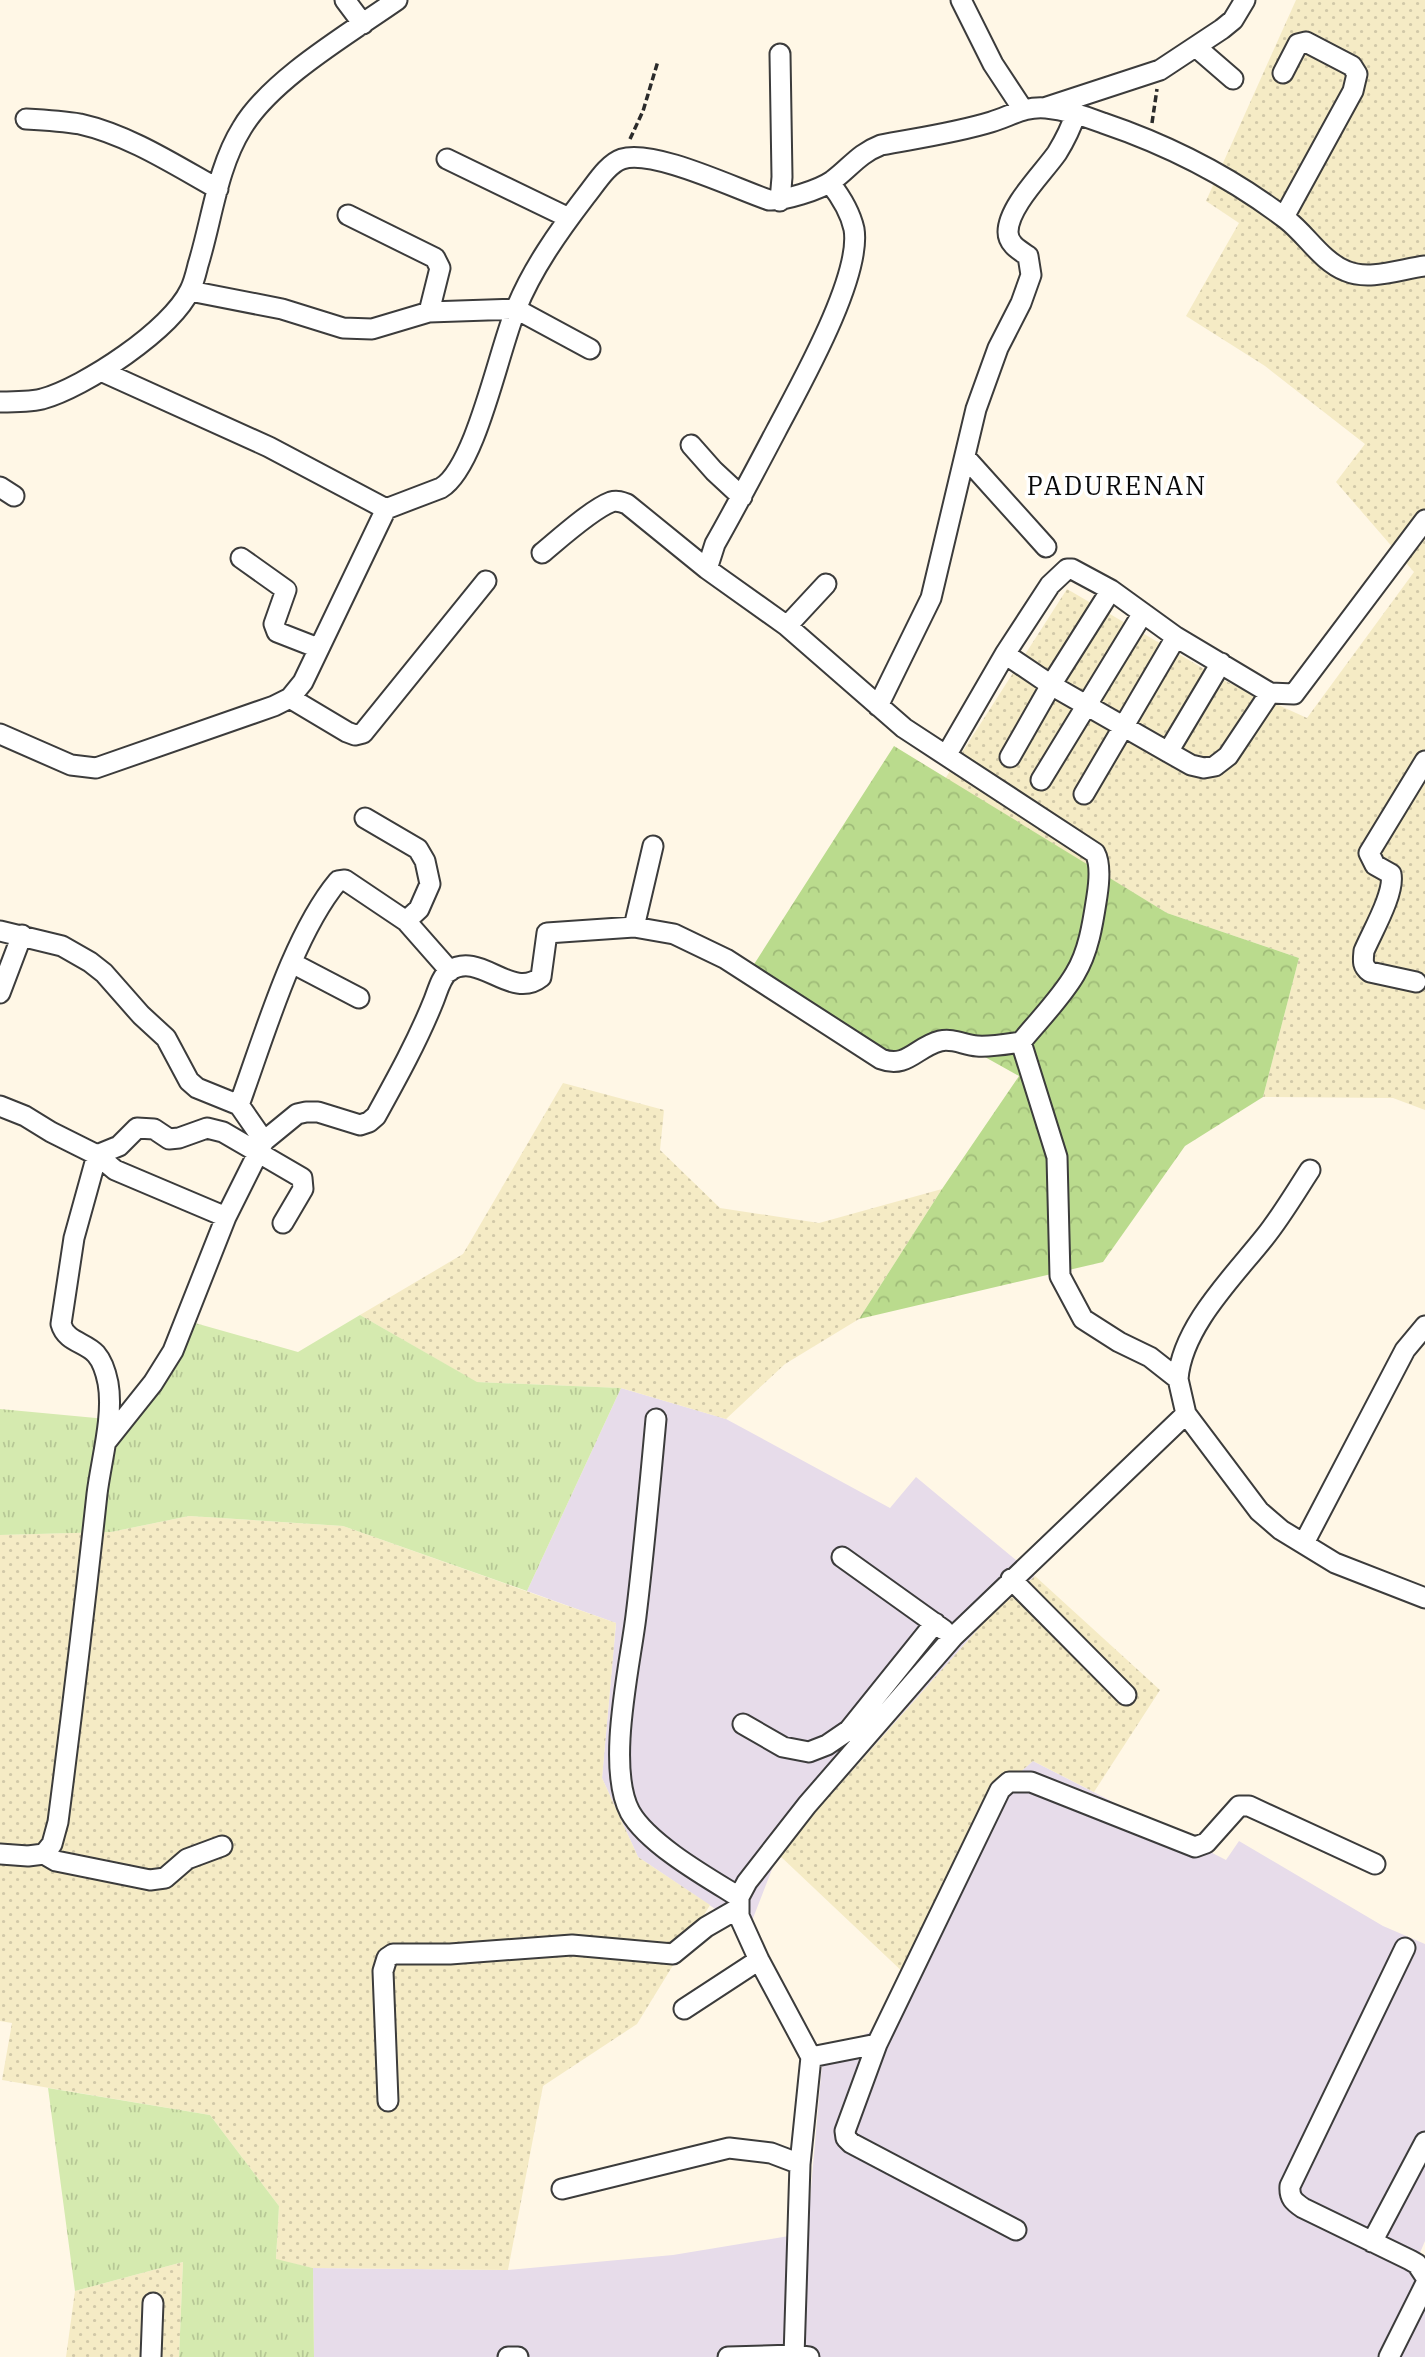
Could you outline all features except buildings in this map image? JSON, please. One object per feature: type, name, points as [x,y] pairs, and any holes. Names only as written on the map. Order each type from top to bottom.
[{"type":"street","points":[[345,0],[363,24]]},
{"type":"street","points":[[0,402],[42,399],[101,371],[148,338],[168,318],[190,291],[218,189],[242,127],[281,82],[397,0]]},
{"type":"street","points":[[961,0],[993,64],[1022,108]]},
{"type":"street","points":[[1046,108],[1160,70],[1233,20],[1245,0]]},
{"type":"street","points":[[1283,73],[1298,44],[1306,42],[1352,66],[1357,74],[1353,91],[1284,217]]},
{"type":"street","points":[[1196,47],[1233,79]]},
{"type":"street","points":[[780,54],[780,201]]},
{"type":"street","points":[[0,734],[71,765],[96,768],[207,731],[290,698],[303,682],[386,509],[441,488],[455,472],[482,415],[516,309],[540,262],[569,218],[605,172],[621,160],[641,158],[670,164],[769,200],[780,201],[830,183],[865,151],[881,145],[992,122],[1022,108],[1046,108],[1076,113],[1150,139],[1227,180],[1284,217],[1329,262],[1346,271],[1371,274],[1425,266]]},
{"type":"street","points":[[878,706],[931,598],[976,409],[998,348],[1021,303],[1031,275],[1028,256],[1012,245],[1008,232],[1012,217],[1068,135],[1076,113]]},
{"type":"street","points":[[26,119],[83,125],[108,134],[159,156],[218,189]]},
{"type":"street","points":[[447,159],[569,218]]},
{"type":"street","points":[[707,569],[715,544],[813,359],[837,307],[851,266],[855,231],[846,204],[830,183]]},
{"type":"street","points":[[348,215],[439,262],[440,268],[429,312]]},
{"type":"street","points":[[190,291],[282,310],[344,328],[372,329],[429,312],[516,309],[590,349]]},
{"type":"street","points":[[101,371],[269,447],[386,509]]},
{"type":"street","points":[[691,445],[742,497]]},
{"type":"street","points":[[965,457],[1046,547]]},
{"type":"street","points":[[106,1442],[153,1383],[173,1351],[226,1217],[261,1146],[297,1114],[317,1112],[360,1125],[376,1116],[422,1031],[442,979],[450,971],[466,966],[481,969],[510,982],[527,984],[541,976],[547,933],[634,927],[674,934],[726,959],[801,1009],[891,1063],[902,1062],[930,1045],[948,1040],[982,1046],[1021,1042],[1076,974],[1093,925],[1098,888],[1098,859],[1095,853],[904,728],[787,626],[707,569],[635,509],[619,500],[611,502],[572,528],[542,553]]},
{"type":"street","points":[[947,754],[1004,654],[1050,585],[1067,569],[1072,569],[1111,590],[1176,637],[1270,693],[1294,694],[1425,520]]},
{"type":"street","points":[[241,558],[286,590],[274,624],[277,632],[318,648]]},
{"type":"street","points":[[290,698],[347,732],[355,735],[363,733],[486,580]]},
{"type":"street","points":[[787,626],[826,584]]},
{"type":"street","points":[[1010,757],[1051,685],[1111,590]]},
{"type":"street","points":[[1041,780],[1143,612]]},
{"type":"street","points":[[1084,794],[1176,637]]},
{"type":"street","points":[[1004,654],[1051,685],[1168,752],[1191,765],[1204,768],[1215,766],[1228,756],[1270,693]]},
{"type":"street","points":[[1168,752],[1222,663]]},
{"type":"street","points":[[1416,982],[1370,972],[1363,962],[1364,951],[1390,890],[1392,878],[1391,874],[1375,865],[1369,853],[1425,761]]},
{"type":"street","points":[[365,818],[418,849],[425,860],[430,884],[419,909],[406,921]]},
{"type":"street","points":[[634,927],[653,846]]},
{"type":"street","points":[[239,1105],[292,963],[326,895],[342,879],[406,921],[450,971]]},
{"type":"street","points":[[0,931],[62,946],[90,962],[115,984],[141,1015],[166,1038],[190,1081],[197,1088],[239,1105],[261,1146]]},
{"type":"street","points":[[0,993],[22,935]]},
{"type":"street","points":[[292,963],[359,998]]},
{"type":"street","points":[[1021,1042],[1057,1157],[1060,1276],[1083,1319],[1119,1342],[1150,1357],[1178,1379]]},
{"type":"street","points":[[0,1106],[25,1116],[97,1155],[115,1170],[226,1217]]},
{"type":"street","points":[[97,1155],[119,1146],[137,1128],[154,1129],[169,1139],[207,1128],[223,1132],[261,1146],[302,1178],[303,1189],[284,1223]]},
{"type":"street","points":[[44,1854],[52,1844],[58,1822],[106,1442],[109,1389],[106,1374],[97,1356],[66,1335],[61,1324],[74,1238],[97,1155]]},
{"type":"street","points":[[1310,1170],[1265,1236],[1209,1306],[1182,1359],[1178,1379],[1186,1414],[1259,1511],[1281,1530],[1335,1563],[1425,1598]]},
{"type":"street","points":[[1304,1543],[1405,1349],[1425,1326]]},
{"type":"street","points":[[729,2357],[799,2356],[800,2164],[811,2057],[759,1960],[739,1916],[739,1902],[747,1882],[807,1805],[953,1637],[1186,1414]]},
{"type":"street","points":[[656,1419],[636,1618],[620,1723],[621,1778],[630,1811],[648,1834],[739,1902]]},
{"type":"street","points":[[842,1558],[953,1637]]},
{"type":"street","points":[[1011,1579],[1126,1695]]},
{"type":"street","points":[[743,1724],[783,1747],[810,1752],[827,1745],[849,1730],[935,1623]]},
{"type":"street","points":[[1016,2230],[851,2143],[846,2138],[845,2131],[877,2044],[1000,1790],[1009,1782],[1031,1782],[1195,1847],[1206,1843],[1239,1807],[1250,1806],[1375,1864]]},
{"type":"street","points":[[0,1853],[28,1856],[44,1854],[56,1861],[150,1880],[165,1878],[187,1859],[222,1846]]},
{"type":"street","points":[[388,2101],[383,1971],[387,1958],[393,1954],[450,1954],[572,1945],[673,1954],[739,1902]]},
{"type":"street","points":[[1405,1948],[1290,2186],[1289,2194],[1294,2202],[1417,2264],[1425,2276]]},
{"type":"street","points":[[684,2009],[759,1960]]},
{"type":"street","points":[[811,2057],[877,2044]]},
{"type":"street","points":[[1372,2242],[1425,2142]]},
{"type":"street","points":[[562,2189],[729,2148],[771,2152],[800,2164]]},
{"type":"street","points":[[1389,2357],[1425,2285]]},
{"type":"street","points":[[151,2357],[153,2302]]},
{"type":"street","points":[[508,2357],[518,2357]]},
{"type":"path","points":[[621,160],[643,111],[658,61]]},
{"type":"path","points":[[1150,139],[1160,70]]},
{"type":"shaded area","points":[[1296,0],[1425,0],[1425,1110],[1393,1098],[1263,1097],[1299,958],[1167,913],[945,779],[1067,589],[1223,680],[1307,718],[1414,572],[1336,482],[1365,444],[1265,366],[1186,316],[1239,223],[1206,201]]},
{"type":"shaded area","points":[[563,1083],[664,1110],[660,1150],[720,1208],[819,1223],[942,1189],[859,1319],[785,1364],[726,1419],[621,1388],[476,1382],[360,1315],[463,1254]]},
{"type":"shaded area","points":[[621,1388],[726,1419],[890,1508],[916,1477],[1035,1576],[987,1619],[778,1854],[748,1931],[638,1857],[602,1778],[616,1623],[527,1591]]},
{"type":"shaded area","points":[[189,1516],[343,1526],[616,1623],[602,1778],[638,1857],[710,1905],[637,2024],[543,2086],[508,2270],[313,2268],[276,2260],[279,2206],[210,2115],[2,2080],[12,2023],[0,2021],[0,1535],[111,1532]]},
{"type":"shaded area","points":[[1035,1576],[1160,1690],[1094,1792],[1033,1761],[978,1809],[907,1976],[778,1854],[987,1619]]},
{"type":"shaded area","points":[[1033,1761],[1226,1860],[1239,1841],[1383,1926],[1425,1944],[1425,2241],[1416,2262],[1425,2265],[1425,2357],[314,2357],[313,2268],[508,2270],[673,2255],[807,2233],[823,2053],[886,2025],[978,1809]]},
{"type":"shaded area","points":[[183,2262],[179,2357],[66,2357],[75,2291]]},
{"type":"green space","points":[[894,746],[1167,913],[1299,958],[1263,1097],[1185,1146],[1103,1262],[859,1319],[942,1189],[1019,1076],[942,1033],[890,1058],[742,983]]},
{"type":"green space","points":[[360,1315],[477,1382],[621,1388],[527,1591],[343,1526],[189,1516],[111,1532],[0,1535],[0,1409],[128,1421],[195,1323],[298,1352]]},
{"type":"green space","points":[[48,2088],[210,2115],[279,2206],[276,2259],[313,2268],[314,2357],[179,2357],[183,2262],[75,2291]]},
{"type":"district","name":"PADURENAN","points":[[1117,485]]}]
